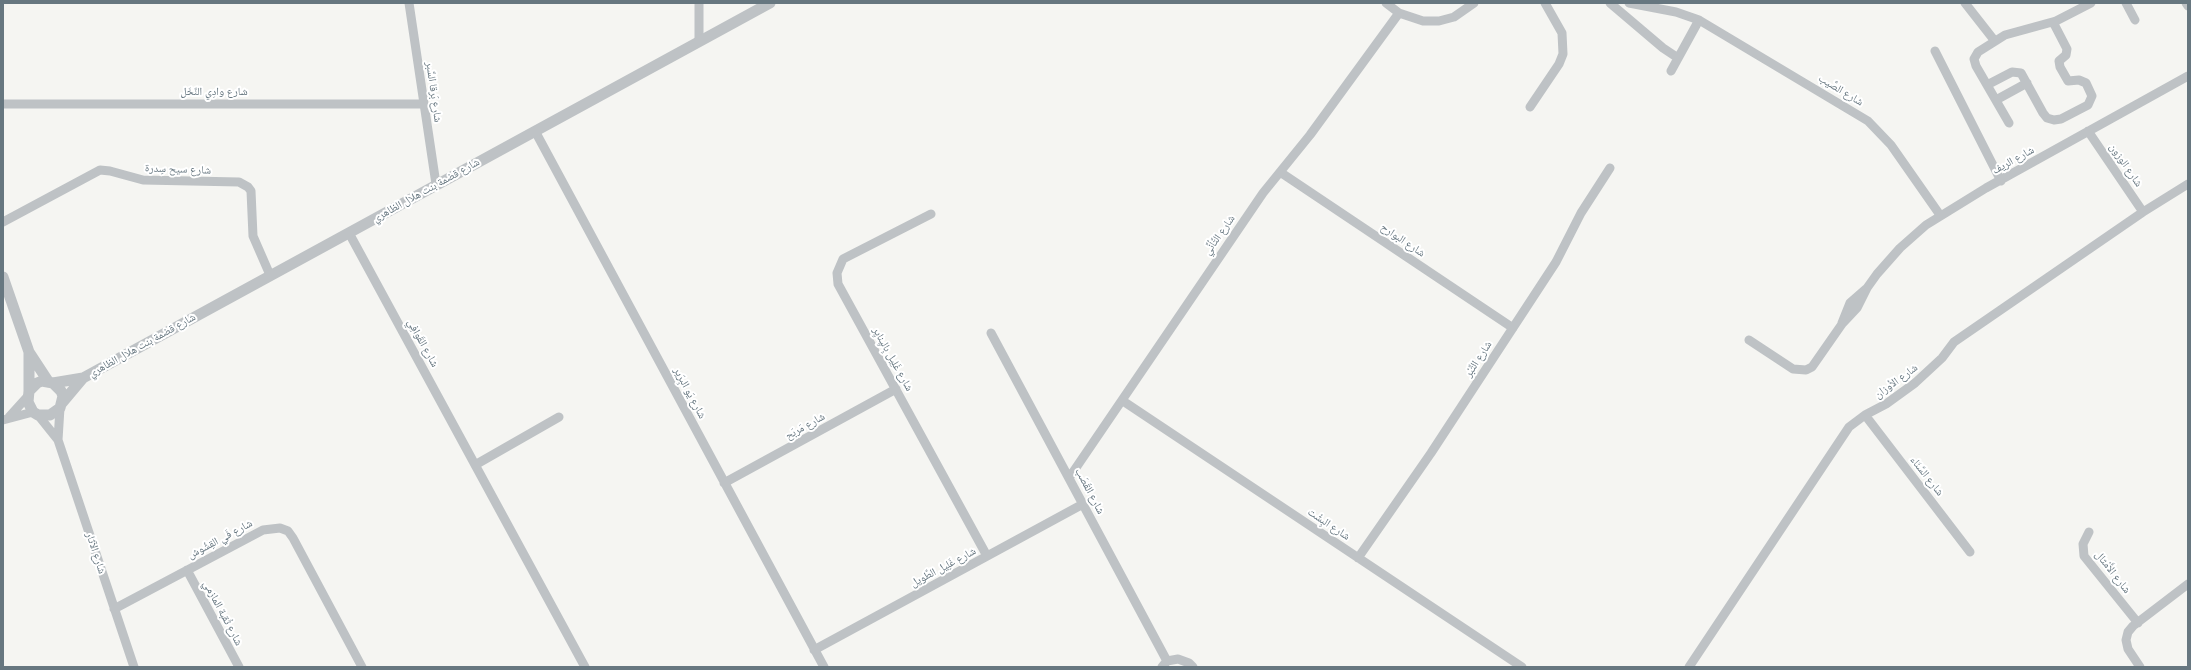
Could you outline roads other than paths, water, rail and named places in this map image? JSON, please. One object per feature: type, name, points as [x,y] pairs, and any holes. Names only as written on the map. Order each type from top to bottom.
[{"type":"street","name":"شارع بَرقا السَّبر","points":[[409,3],[436,184]]},
{"type":"street","points":[[698,41],[699,3]]},
{"type":"street","name":"شارع قضمة بنت هلال الظاهري","points":[[50,382],[83,378],[770,3]]},
{"type":"street","points":[[1386,3],[1399,13],[1423,21],[1439,21],[1454,17],[1474,3]]},
{"type":"street","points":[[1530,107],[1560,64],[1563,54],[1562,33],[1545,3]]},
{"type":"street","points":[[1610,3],[1663,48],[1678,58]]},
{"type":"street","name":"شارع الصَّيب","points":[[1629,3],[1676,12],[1699,20],[1868,121],[1891,144],[1940,215]]},
{"type":"street","points":[[1965,3],[1994,40]]},
{"type":"street","points":[[2009,123],[1976,66],[1974,59],[1978,52],[1994,40],[2018,30],[2053,22],[2067,17],[2091,3]]},
{"type":"street","points":[[2126,3],[2135,20]]},
{"type":"street","name":"شارع التَّأنِّي","points":[[1069,478],[1123,401],[1200,284],[1280,172],[1399,13]]},
{"type":"street","points":[[1671,71],[1699,20]]},
{"type":"street","points":[[1987,85],[2015,72],[2023,74],[2043,113],[2050,119],[2061,120],[2091,102],[2092,96],[2086,83],[2078,80],[2068,81],[2060,67],[2059,61],[2066,56],[2067,49],[2053,22]]},
{"type":"street","points":[[1936,51],[2001,181]]},
{"type":"street","name":"شارع الريف","points":[[1748,340],[1793,370],[1806,370],[1816,362],[1842,324],[1857,308],[1867,288],[1900,248],[1940,215],[2188,76]]},
{"type":"street","points":[[1996,100],[2027,83]]},
{"type":"street","name":"شارع وادِي النَّخَل","points":[[3,104],[424,104]]},
{"type":"street","name":"شارع يَو البِرَير","points":[[535,131],[824,667]]},
{"type":"street","name":"شارع الوزون","points":[[2088,131],[2143,212]]},
{"type":"street","name":"شارع التِّبْر","points":[[1358,558],[1431,453],[1556,262],[1581,212],[1610,168]]},
{"type":"street","name":"شارع سيح سِدرة","points":[[3,222],[100,170],[110,171],[143,180],[239,182],[248,187],[251,191],[252,236],[270,275]]},
{"type":"street","name":"شارع البوارح","points":[[1280,172],[1513,328]]},
{"type":"street","name":"شارع الأوزان","points":[[1689,667],[1799,505],[1849,427],[1865,415],[1886,404],[1916,383],[1954,342],[2143,212],[2188,184]]},
{"type":"street","name":"شارع غَلِيل بِاليِنايِر","points":[[931,214],[850,254],[838,265],[836,273],[842,292],[987,556]]},
{"type":"street","name":"شارع القَوافِي","points":[[349,233],[585,667]]},
{"type":"street","points":[[3,277],[29,352],[50,382],[61,391],[61,405],[50,415],[36,413],[6,419]]},
{"type":"street","name":"شارع القَصَب","points":[[991,333],[1083,504],[1165,664]]},
{"type":"street","points":[[29,352],[29,407],[36,413]]},
{"type":"street","name":"شارع قضمة بنت هلال الظاهري","points":[[61,405],[83,378]]},
{"type":"street","points":[[6,419],[37,383],[50,382]]},
{"type":"street","name":"شارع مَربَح","points":[[724,483],[896,390]]},
{"type":"street","name":"شارع البِشْت","points":[[1123,401],[1522,667]]},
{"type":"street","name":"شارع الآثار","points":[[58,440],[61,405]]},
{"type":"street","name":"شارع الآثار","points":[[36,413],[58,440],[134,667]]},
{"type":"street","name":"شارع السَّنَاء","points":[[1865,415],[1970,552]]},
{"type":"street","points":[[475,465],[559,417]]},
{"type":"street","name":"شارع غَلِيل الطَّويل","points":[[814,650],[1083,504]]},
{"type":"street","name":"شارع فَي القِشُوش","points":[[114,610],[264,530],[280,528],[288,530],[293,538],[362,667]]},
{"type":"street","name":"شارع الأَمْثال","points":[[2089,532],[2083,544],[2084,556],[2138,623]]},
{"type":"street","name":"شارع ثُقبة المازمي","points":[[187,570],[239,667]]},
{"type":"street","points":[[2140,667],[2130,654],[2127,645],[2128,632],[2188,584]]},
{"type":"street","points":[[1165,664],[1178,659],[1189,663],[1192,667]]}]
